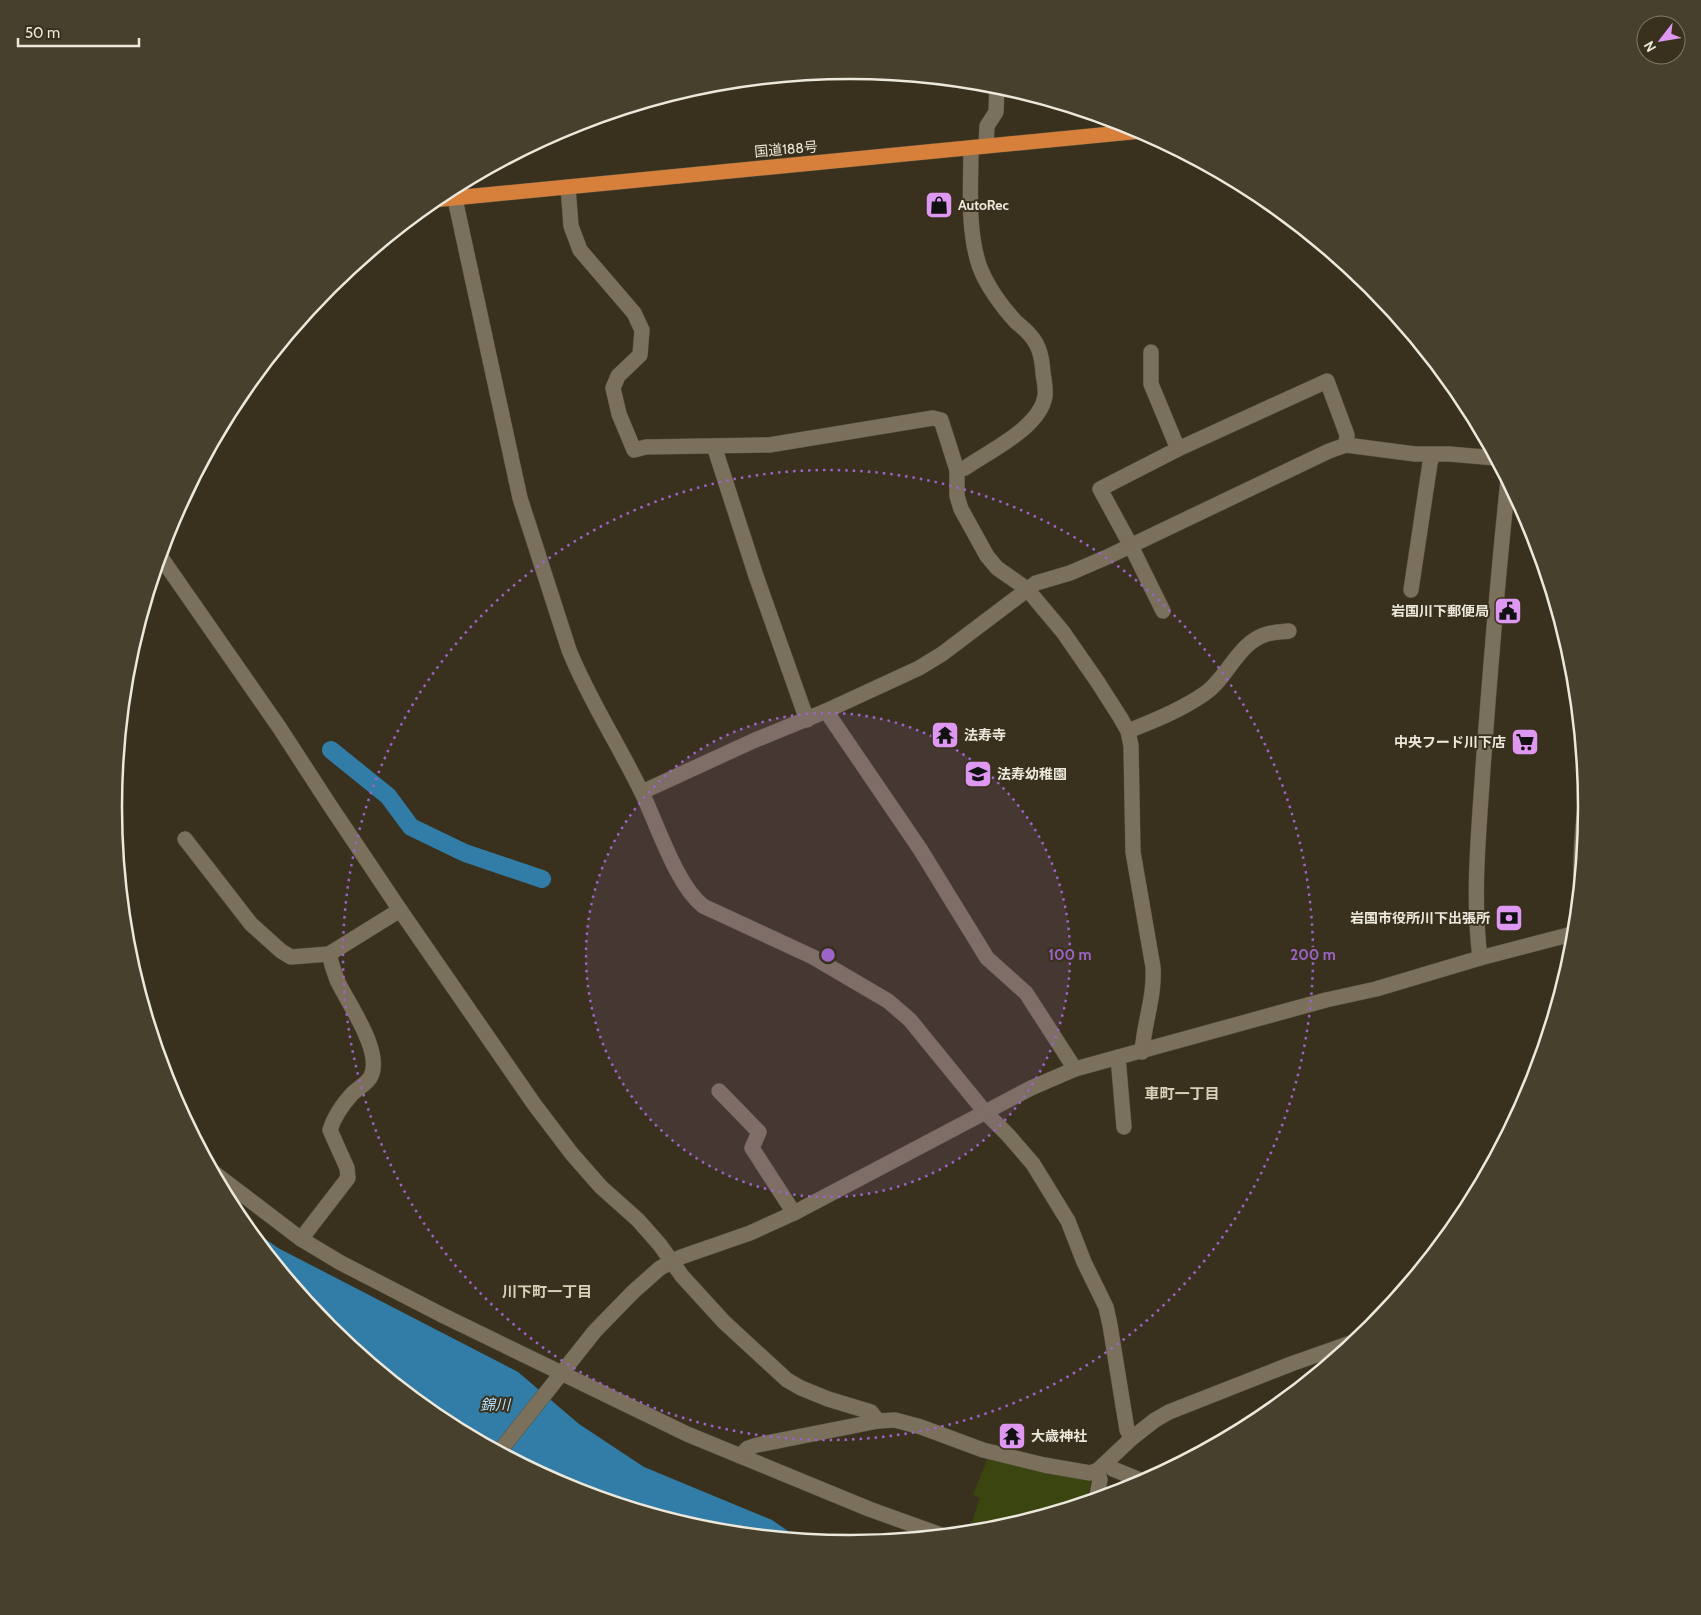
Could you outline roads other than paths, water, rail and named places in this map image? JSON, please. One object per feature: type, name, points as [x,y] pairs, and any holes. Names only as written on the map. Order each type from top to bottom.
[{"type":"highway","name":"国道188号","points":[[450,199],[1125,133]]},
{"type":"street","points":[[986,146],[987,126],[996,112],[997,94]]},
{"type":"street","points":[[957,470],[965,468],[1028,425],[1039,411],[1045,396],[1042,358],[1036,343],[1030,333],[1017,322],[1001,303],[979,265],[971,207],[971,148]]},
{"type":"street","points":[[568,187],[571,226],[580,250],[634,313],[642,330],[640,356],[618,376],[613,388],[618,414],[634,450],[646,447],[769,445],[933,418],[941,420],[957,470],[957,496],[961,509],[987,556],[997,568],[1027,589],[1074,647],[1128,731],[1131,746],[1133,852],[1154,981],[1143,1033],[1142,1052]]},
{"type":"street","points":[[455,199],[520,498],[569,650],[578,672],[642,792],[676,869],[694,899],[703,906],[813,958],[888,1001],[910,1020],[985,1112],[1033,1164],[1068,1221],[1084,1262],[1106,1307],[1127,1430],[1132,1438]]},
{"type":"street","points":[[1152,352],[1152,384],[1178,449]]},
{"type":"street","points":[[1163,611],[1100,489],[1178,449],[1327,381],[1347,435],[1346,445]]},
{"type":"street","points":[[642,792],[753,741],[826,712],[919,668],[942,654],[1036,583],[1070,573],[1131,546],[1329,451],[1346,445],[1415,454],[1490,458]]},
{"type":"street","points":[[714,446],[756,576],[807,720]]},
{"type":"street","points":[[1411,590],[1430,463],[1433,455]]},
{"type":"street","points":[[1480,958],[1476,926],[1476,870],[1495,611],[1507,491]]},
{"type":"street","points":[[164,562],[279,727],[400,910],[534,1104],[572,1154],[601,1187],[638,1220],[682,1276],[724,1322],[787,1380],[828,1399],[871,1412],[878,1421]]},
{"type":"street","points":[[1128,731],[1173,711],[1204,694],[1216,684],[1241,652],[1252,642],[1266,634],[1289,632]]},
{"type":"street","points":[[826,712],[920,849],[987,958],[1026,994],[1075,1069]]},
{"type":"street","points":[[185,839],[251,924],[281,951],[291,957],[329,954],[400,910]]},
{"type":"street","points":[[502,1448],[596,1331],[633,1292],[660,1268],[672,1261],[750,1233],[794,1213],[1031,1088],[1075,1069],[1326,1000],[1376,989],[1480,958],[1568,935]]},
{"type":"street","points":[[301,1239],[348,1178],[347,1168],[330,1130],[334,1118],[352,1095],[371,1076],[374,1066],[366,1034],[337,979],[329,954]]},
{"type":"street","points":[[1118,1057],[1124,1127]]},
{"type":"street","points":[[719,1091],[759,1132],[752,1148],[794,1213]]},
{"type":"street","points":[[225,1181],[301,1239],[341,1263],[426,1306],[558,1378],[740,1456],[869,1509],[932,1532]]},
{"type":"street","points":[[740,1456],[748,1448],[757,1445],[878,1421],[895,1420],[921,1427],[983,1450],[1044,1465],[1090,1473],[1102,1466],[1155,1420],[1169,1412],[1340,1347]]},
{"type":"street","points":[[1102,1466],[1135,1478]]},
{"type":"street","points":[[1097,1493],[1102,1466]]},
{"type":"water","name":"錦川","points":[[262,1236],[278,1248],[518,1372],[579,1424],[644,1467],[772,1520],[792,1534],[708,1522],[616,1498],[572,1481],[486,1439],[407,1386],[370,1355],[335,1323],[303,1288]]},
{"type":"waterway","points":[[331,750],[388,796],[411,827],[465,853],[542,879]]},
{"type":"place","name":"AutoRec","points":[[939,205]]},
{"type":"place","name":"岩国川下郵便局","points":[[1508,611]]},
{"type":"place","name":"法寿寺","points":[[945,735]]},
{"type":"place","name":"中央フード川下店","points":[[1525,742]]},
{"type":"place","name":"法寿幼稚園","points":[[978,774]]},
{"type":"place","name":"岩国市役所川下出張所","points":[[1509,918]]},
{"type":"place","name":"大歳神社","points":[[1012,1436]]},
{"type":"district","name":"車町一丁目","points":[[1182,1094]]},
{"type":"district","name":"川下町一丁目","points":[[547,1292]]}]
